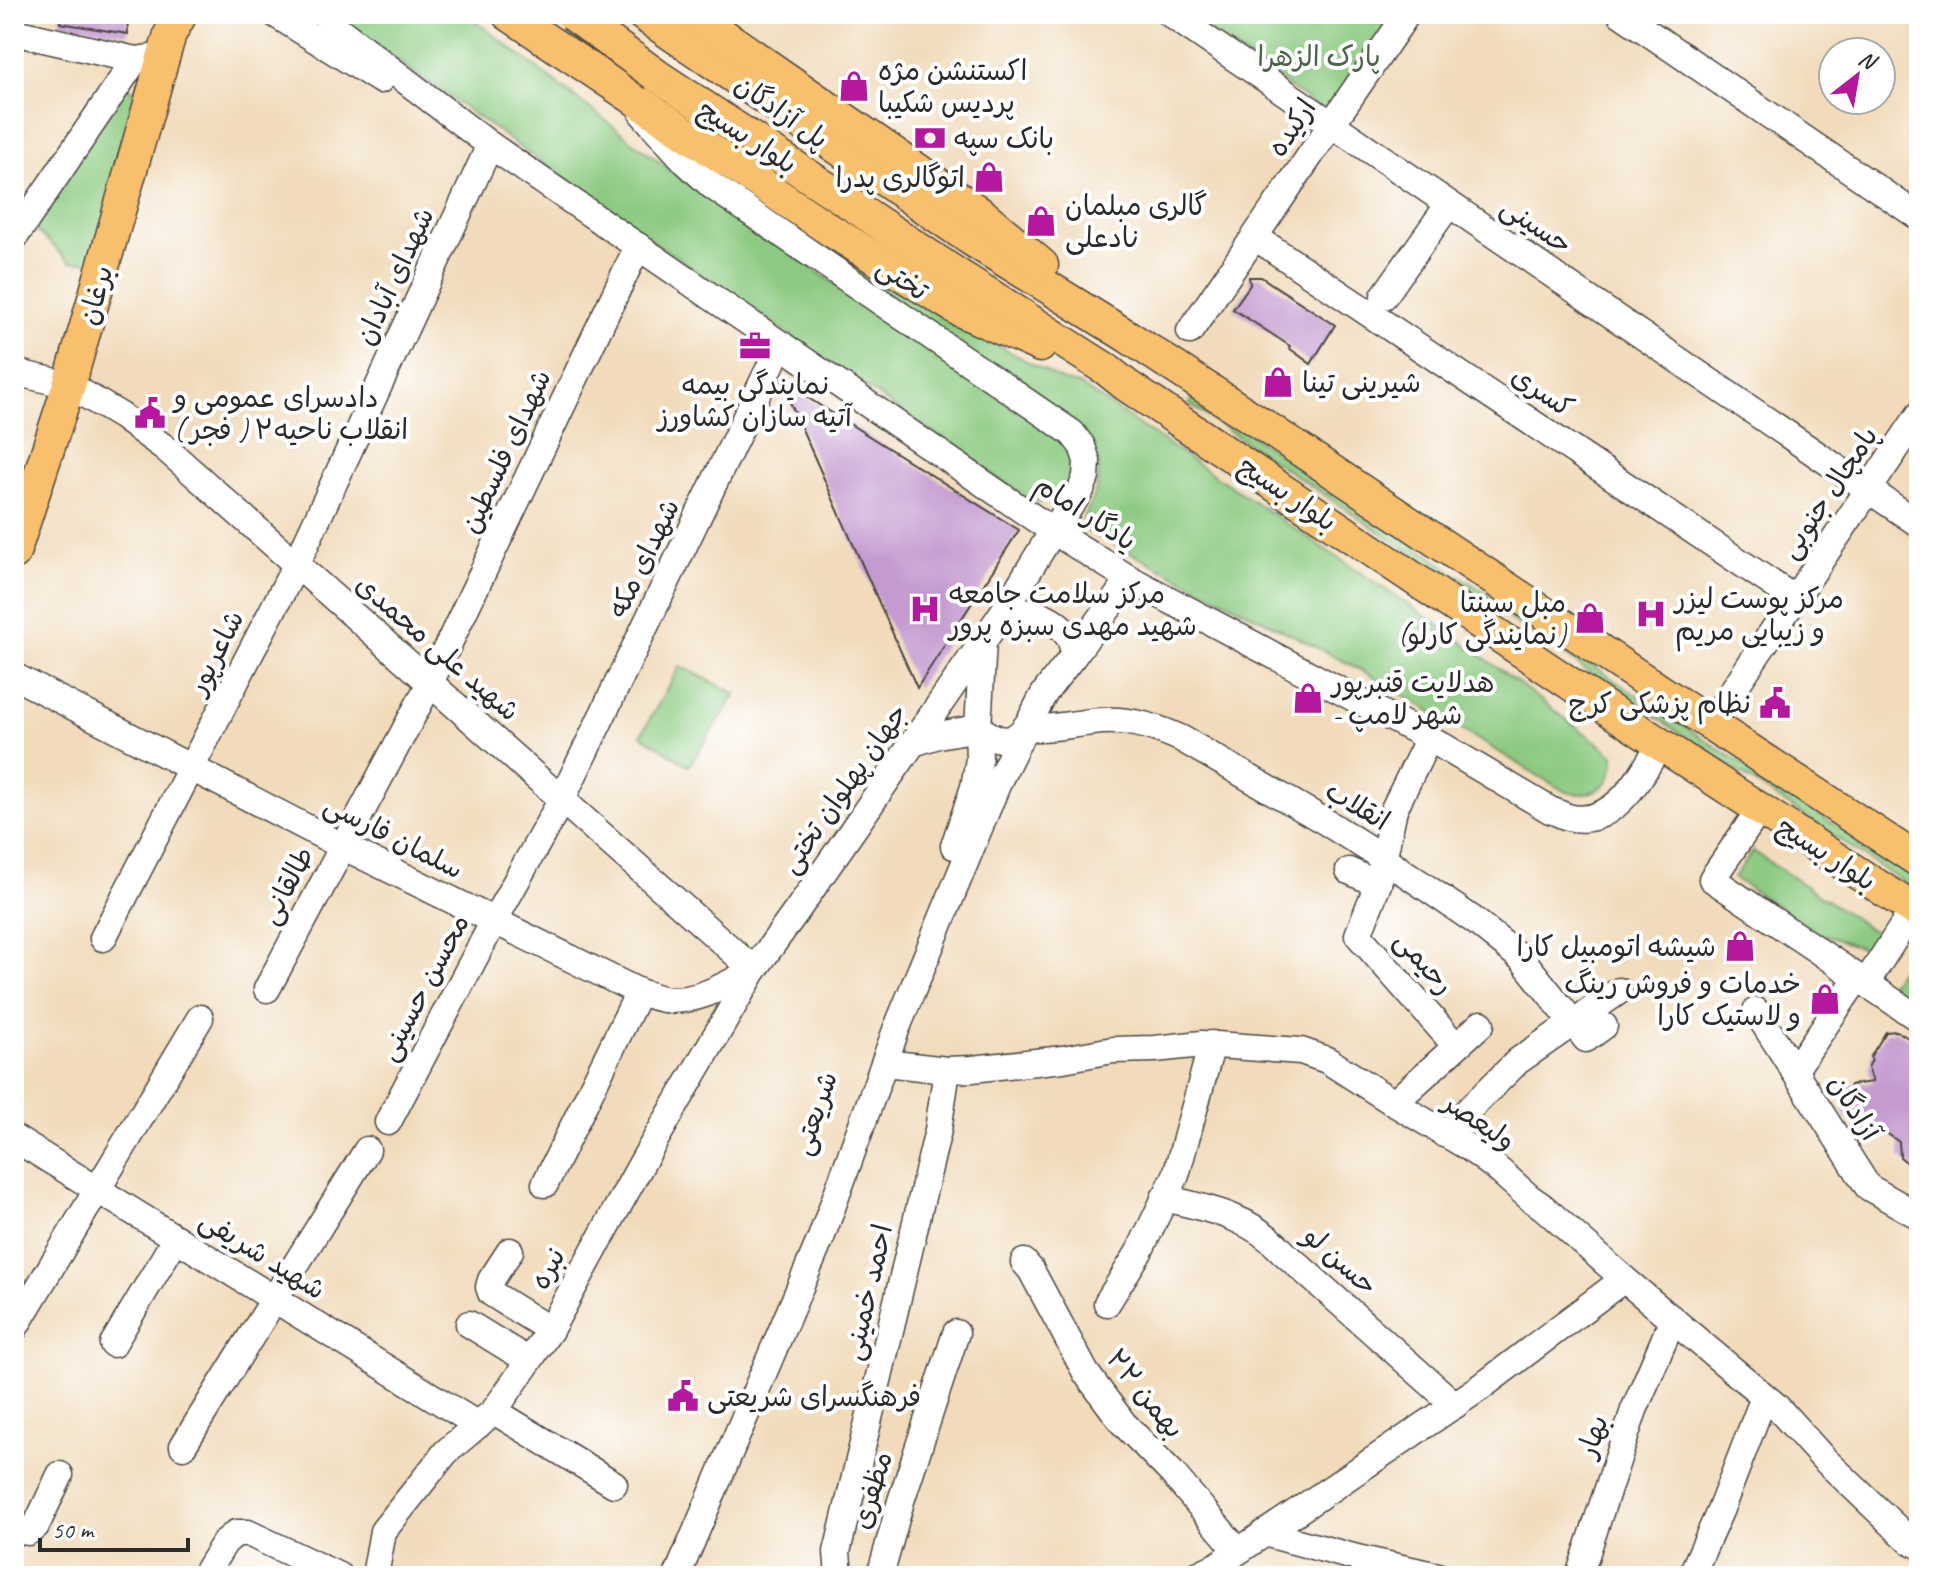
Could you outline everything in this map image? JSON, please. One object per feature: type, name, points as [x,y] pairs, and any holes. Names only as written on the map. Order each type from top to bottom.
[{"type":"main road","points":[[508,14],[830,230],[959,310],[1126,385]]},
{"type":"main road","name":"بلوار بسیج","points":[[572,14],[656,75],[1106,369],[1660,744],[1916,911]]},
{"type":"main road","points":[[582,14],[579,26],[581,43],[595,74]]},
{"type":"main road","name":"پل آزادگان","points":[[642,14],[924,207]]},
{"type":"main road","points":[[693,14],[984,216],[1127,336]]},
{"type":"main road","name":"برغان","points":[[14,553],[69,385],[168,32]]},
{"type":"main road","name":"بلوار بسیج","points":[[924,207],[1324,465],[1919,861]]},
{"type":"street","points":[[275,14],[419,105],[490,145]]},
{"type":"street","points":[[324,14],[334,26],[490,145]]},
{"type":"street","name":"حسینی","points":[[1170,14],[1919,524]]},
{"type":"street","name":"ارکیده","points":[[1190,331],[1407,14]]},
{"type":"street","points":[[1621,14],[1919,217]]},
{"type":"street","points":[[14,32],[168,32]]},
{"type":"street","points":[[14,238],[168,32]]},
{"type":"street","name":"تختی","points":[[623,93],[712,186],[1072,433],[1082,446],[1087,461],[1086,477],[1081,490],[1053,531]]},
{"type":"street","name":"یادگار امام","points":[[490,145],[1053,531],[1130,579],[1429,738],[1550,810],[1568,817],[1584,819],[1597,816],[1634,788],[1660,744]]},
{"type":"street","name":"شهدای آبادان","points":[[296,565],[490,145]]},
{"type":"street","points":[[1384,296],[1449,204]]},
{"type":"street","name":"کسری","points":[[1255,237],[1795,599]]},
{"type":"street","name":"شهدای فلسطین","points":[[430,683],[638,246]]},
{"type":"street","name":"شهدای مکه","points":[[562,799],[781,344]]},
{"type":"street","name":"شهید علی محمدی","points":[[14,372],[69,385],[121,416],[165,448],[754,970]]},
{"type":"street","name":"پامچال جنوبی","points":[[1710,724],[1919,415]]},
{"type":"street","points":[[1002,614],[1053,531]]},
{"type":"street","name":"شاعرپور","points":[[103,938],[296,565]]},
{"type":"street","name":"شریعتی","points":[[677,1576],[821,1238],[896,1030],[999,780],[1044,694],[1130,579]]},
{"type":"street","points":[[1002,614],[1024,610],[1041,615],[1070,638],[1074,655]]},
{"type":"street","name":"جهان پهلوان تختی","points":[[754,970],[1002,614]]},
{"type":"street","name":"شریعتی","points":[[663,1576],[805,1236],[880,1023],[962,827],[979,759],[983,641]]},
{"type":"street","name":"سلمان فارسی","points":[[14,676],[342,846],[639,992],[683,1000],[712,991],[754,970]]},
{"type":"street","name":"طالقانی","points":[[267,989],[430,683]]},
{"type":"street","name":"انقلاب","points":[[978,728],[1005,740],[1025,728],[1043,729],[1103,721],[1134,723],[1163,730],[1326,822],[1475,921],[1522,959],[1574,1022]]},
{"type":"street","points":[[913,743],[978,728]]},
{"type":"street","name":"رحیمی","points":[[1429,738],[1394,809],[1378,884],[1358,935],[1456,1046]]},
{"type":"street","name":"محسن حسینی","points":[[388,1122],[562,799]]},
{"type":"street","points":[[1760,809],[1712,879],[1919,1019]]},
{"type":"street","points":[[1349,871],[1378,884]]},
{"type":"street","points":[[1794,1071],[1916,911]]},
{"type":"street","name":"نبره","points":[[381,1575],[383,1531],[446,1452],[486,1418],[550,1330],[643,1161],[754,970]]},
{"type":"street","points":[[1444,1134],[1518,1061],[1619,991]]},
{"type":"street","points":[[545,1184],[639,992]]},
{"type":"street","name":"آزادگان","points":[[1756,1011],[1868,1187],[1919,1216]]},
{"type":"street","points":[[14,1329],[200,1018]]},
{"type":"street","points":[[1574,1022],[1586,1039],[1604,1026]]},
{"type":"street","points":[[1394,1103],[1481,1024]]},
{"type":"street","points":[[1107,1303],[1139,1252],[1176,1175],[1212,1044]]},
{"type":"street","name":"ولیعصر","points":[[885,1063],[947,1070],[972,1069],[1113,1050],[1212,1044],[1301,1051],[1327,1060],[1495,1167],[1776,1406],[1823,1458],[1910,1541],[1919,1545]]},
{"type":"street","name":"احمد خمینی","points":[[839,1576],[837,1552],[938,1130],[947,1070]]},
{"type":"street","name":"شهید شریفی","points":[[14,1138],[275,1299],[486,1418],[614,1484]]},
{"type":"street","points":[[183,1446],[367,1150]]},
{"type":"street","name":"حسن لو","points":[[1164,1198],[1230,1215],[1269,1237],[1455,1405]]},
{"type":"street","points":[[113,1344],[176,1238]]},
{"type":"street","points":[[510,1251],[491,1280],[491,1293],[550,1330]]},
{"type":"street","name":"۲۲ بهمن","points":[[1024,1262],[1086,1373],[1123,1423],[1173,1474],[1217,1567]]},
{"type":"street","points":[[1217,1567],[1455,1405],[1624,1279]]},
{"type":"street","name":"بهار","points":[[1579,1576],[1634,1410],[1673,1319]]},
{"type":"street","points":[[469,1324],[529,1361]]},
{"type":"street","name":"مظفری","points":[[880,1576],[956,1333]]},
{"type":"street","points":[[1691,1576],[1764,1397]]},
{"type":"street","points":[[14,1527],[28,1532],[36,1526],[60,1475]]},
{"type":"street","points":[[204,1576],[225,1542],[236,1533],[248,1533],[339,1576]]},
{"type":"street","points":[[1264,1533],[1438,1576]]},
{"type":"green space","points":[[336,14],[466,14],[682,179],[1069,445],[1075,461],[1074,479],[1053,500],[1031,501],[599,204],[352,30]]},
{"type":"green space","name":"پارک الزهرا","points":[[1182,14],[1399,14],[1331,116]]},
{"type":"green space","points":[[124,86],[139,94],[95,262],[70,262],[33,227]]},
{"type":"green space","points":[[730,189],[870,275],[1063,381],[1079,385],[1455,636],[1614,755],[1607,782],[1594,791],[1566,792],[1363,671],[1084,529],[1083,520],[1096,490],[1099,464]]},
{"type":"green space","points":[[1193,396],[1620,684],[1919,880],[1919,893],[1189,404]]},
{"type":"green space","points":[[680,666],[736,694],[689,766],[641,735]]},
{"type":"green space","points":[[1753,851],[1882,937],[1871,951],[1818,933],[1734,878]]},
{"type":"green space","points":[[1910,955],[1919,961],[1919,1010],[1886,989]]},
{"type":"building","points":[[61,14],[127,14],[128,34],[60,23]]},
{"type":"building","points":[[1249,277],[1261,277],[1335,325],[1311,364],[1290,346],[1233,309],[1250,285]]},
{"type":"building","name":"مرکز سلامت جامعه شهید مهدی سبزه پرور","points":[[781,382],[1019,530],[917,688]]},
{"type":"building","points":[[1897,1031],[1919,1045],[1919,1172],[1900,1157],[1899,1142],[1885,1132],[1870,1135],[1845,1117],[1843,1103],[1850,1085],[1873,1082],[1868,1067],[1872,1060],[1870,1057],[1886,1032]]},
{"type":"place","name":"اکستنشن مژه پردیس شکیبا","points":[[854,86]]},
{"type":"place","name":"بانک سپه","points":[[930,138]]},
{"type":"place","name":"اتوگالری پدرا","points":[[989,177]]},
{"type":"place","name":"گالری مبلمان نادعلی","points":[[1041,221]]},
{"type":"place","name":"نمایندگی بیمه آتیه سازان کشاورز","points":[[755,346]]},
{"type":"place","name":"شیرینی تینا","points":[[1278,382]]},
{"type":"place","name":"دادسرای عمومی و انقلاب ناحیه۲ ( فجر )","points":[[150,413]]},
{"type":"place","name":"مرکز سلامت جامعه شهید مهدی سبزه پرور","points":[[925,609]]},
{"type":"place","name":"مرکز پوست لیزر و زیبایی مریم","points":[[1651,614]]},
{"type":"place","name":"مبل سپنتا (نمایندگی کارلو)","points":[[1590,618]]},
{"type":"place","name":"هدلایت قنبرپور - شهر لامپ","points":[[1308,698]]},
{"type":"place","name":"نظام پزشکی کرج","points":[[1775,703]]},
{"type":"place","name":"شیشه اتومبیل کارا","points":[[1740,946]]},
{"type":"place","name":"خدمات و فروش رینگ و لاستیک کارا","points":[[1825,999]]},
{"type":"place","name":"فرهنگسرای شریعتی","points":[[683,1396]]}]
